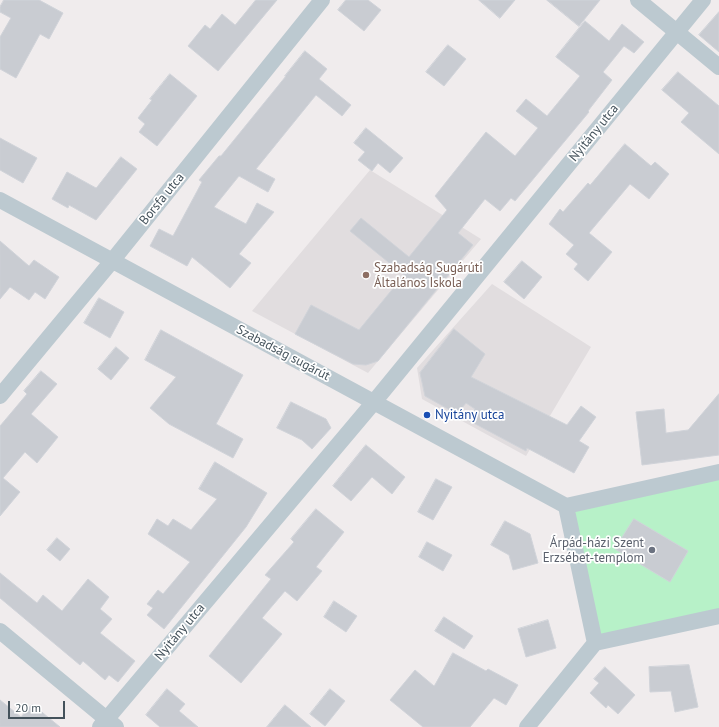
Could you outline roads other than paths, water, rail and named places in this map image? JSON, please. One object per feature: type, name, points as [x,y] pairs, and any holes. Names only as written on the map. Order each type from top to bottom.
[{"type":"street","name":"Borsfa utca","points":[[0,396],[112,261],[322,0]]},
{"type":"street","points":[[638,0],[719,67]]},
{"type":"street","name":"Nyitány utca","points":[[108,724],[703,0]]},
{"type":"street","name":"Szabadság sugárút","points":[[0,200],[566,506]]},
{"type":"street","points":[[595,643],[566,506],[719,472]]},
{"type":"street","points":[[527,727],[595,643],[719,616]]},
{"type":"street","points":[[0,631],[108,724]]},
{"type":"place","name":"Szabadság Sugárúti Általános Iskola","points":[[366,275]]},
{"type":"place","name":"Nyitány utca","points":[[427,415]]},
{"type":"place","name":"Árpád-házi Szent Erzsébet-templom","points":[[652,550]]}]
